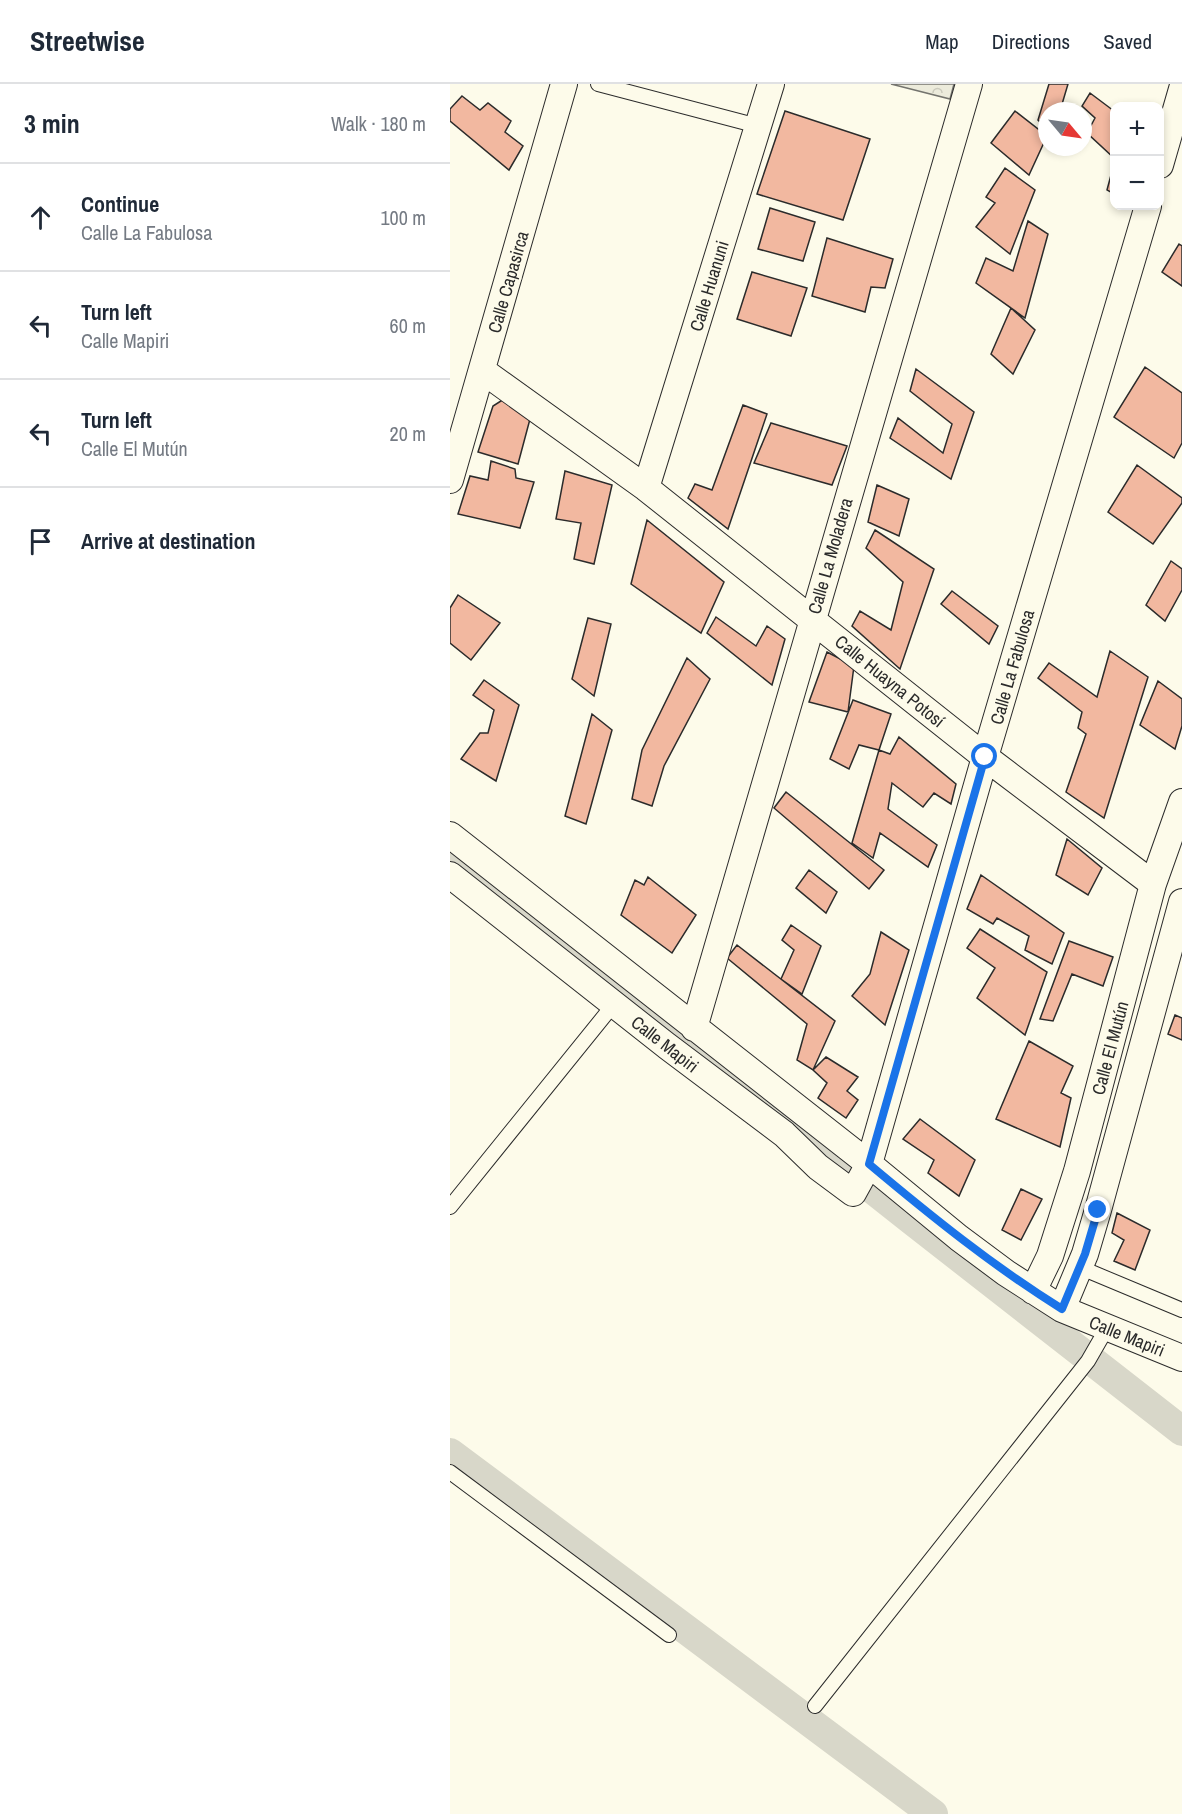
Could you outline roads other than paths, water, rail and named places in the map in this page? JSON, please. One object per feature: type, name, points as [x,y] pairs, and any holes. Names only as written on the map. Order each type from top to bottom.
[{"type":"street","name":"Calle Capasirca","points":[[450,480],[458,417],[483,371],[564,84]]},
{"type":"street","name":"Calle Huanuni","points":[[646,488],[771,84]]},
{"type":"street","name":"Calle La Moladera","points":[[694,1028],[969,84]]},
{"type":"street","points":[[1163,156],[1182,89]]},
{"type":"street","name":"Calle La Fabulosa","points":[[869,1164],[985,757],[1147,210]]},
{"type":"street","name":"Calle Huayna Potosí","points":[[483,371],[646,488],[985,757],[1154,884]]},
{"type":"street","name":"Calle El Mutún","points":[[1033,1291],[1050,1256],[1077,1171],[1154,884],[1182,802]]},
{"type":"street","name":"Calle Mapiri","points":[[450,835],[869,1164],[959,1238],[1033,1291],[1062,1309],[1182,1358]]},
{"type":"street","name":"Calle Mapiri","points":[[450,875],[784,1134],[818,1167],[853,1193],[869,1164]]},
{"type":"street","name":"Calle El Mutún","points":[[1062,1309],[1098,1210],[1182,902]]},
{"type":"lane","points":[[598,84],[758,126]]},
{"type":"lane","points":[[450,1207],[614,1004]]},
{"type":"lane","points":[[1079,1267],[1182,1310]]},
{"type":"lane","points":[[815,1706],[1088,1361],[1107,1328]]},
{"type":"lane","points":[[450,1472],[669,1635]]},
{"type":"waterway","points":[[450,855],[1182,1431]]},
{"type":"waterway","points":[[450,1453],[933,1814]]}]
